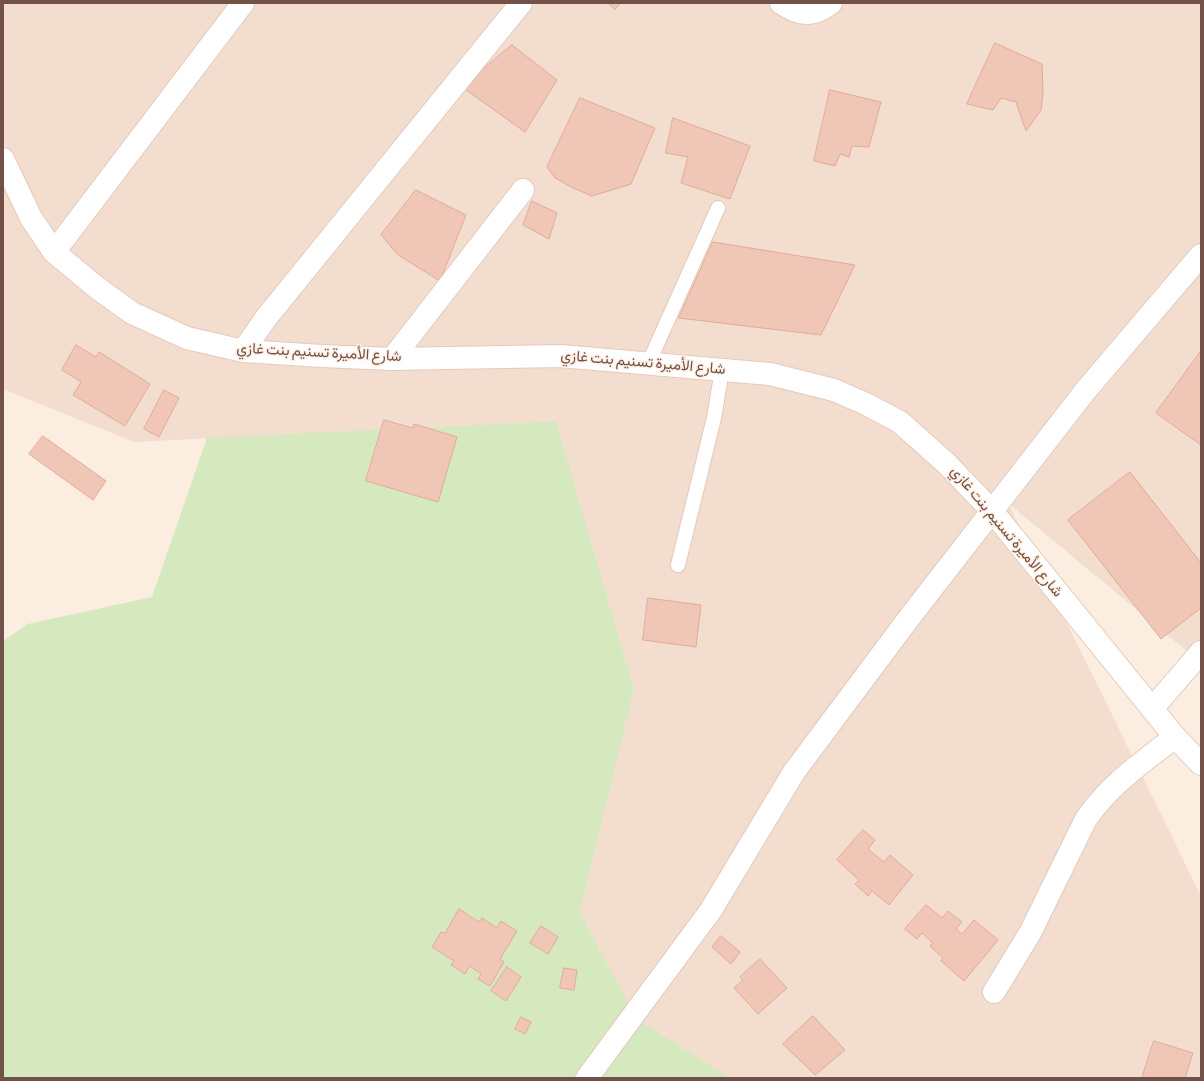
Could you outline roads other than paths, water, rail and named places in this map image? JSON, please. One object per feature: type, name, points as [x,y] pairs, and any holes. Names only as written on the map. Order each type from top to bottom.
[{"type":"street","points":[[54,252],[243,3]]},
{"type":"street","points":[[243,351],[276,306],[521,3]]},
{"type":"street","points":[[781,3],[792,10],[806,13],[813,13],[831,3]]},
{"type":"street","name":"شارع الأميرة تسنيم بنت غازي","points":[[3,159],[31,218],[54,252],[96,287],[132,313],[187,338],[243,351],[392,359],[560,356],[649,362],[770,374],[834,390],[866,404],[906,428],[947,464],[992,511],[1175,737],[1201,764]]},
{"type":"street","points":[[392,359],[523,190]]},
{"type":"street","points":[[587,1078],[711,910],[794,772],[909,618],[1086,390],[1201,255]]},
{"type":"street","points":[[1152,708],[1201,652]]},
{"type":"street","points":[[994,992],[1030,933],[1086,818],[1095,805],[1111,788],[1175,737]]},
{"type":"lane","points":[[649,362],[718,208]]},
{"type":"lane","points":[[678,565],[714,418],[722,370]]}]
